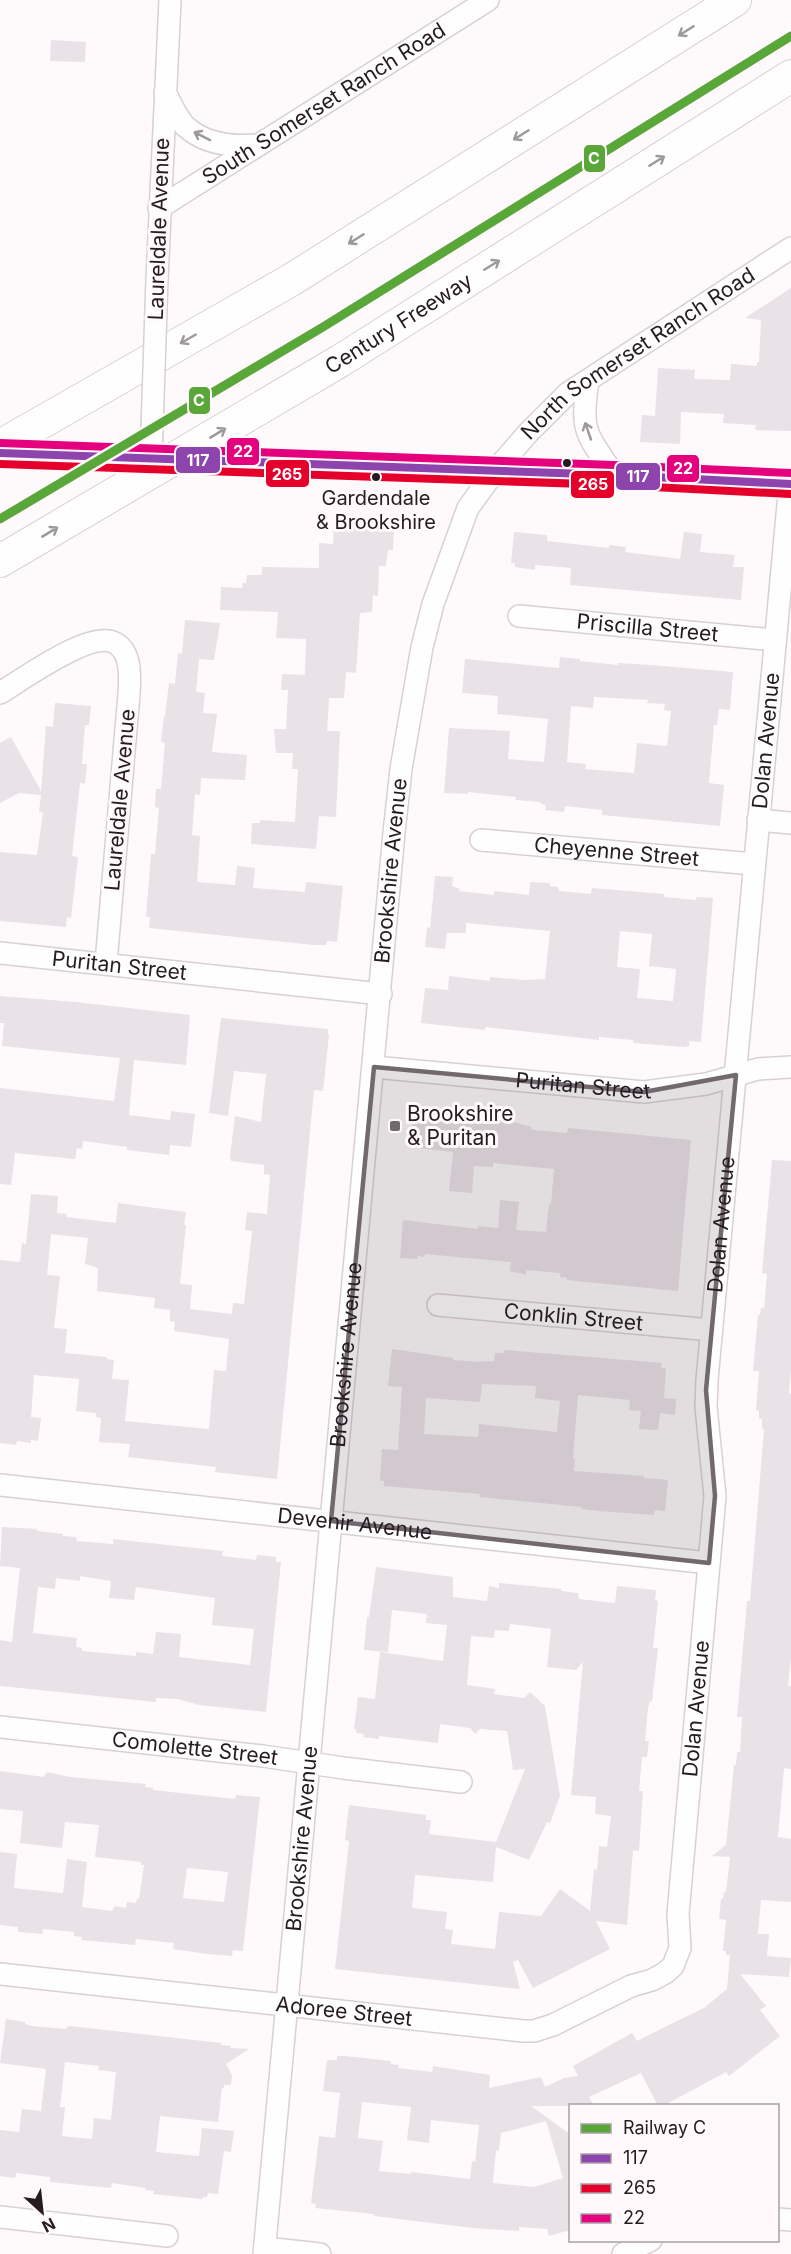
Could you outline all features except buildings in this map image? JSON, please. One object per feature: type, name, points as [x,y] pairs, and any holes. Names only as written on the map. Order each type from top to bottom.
[{"type":"highway","points":[[0,446],[291,280],[735,0]]},
{"type":"highway","name":"Century Freeway","points":[[0,561],[340,361],[791,76]]},
{"type":"street","name":"Laureldale Avenue","points":[[151,459],[159,208],[170,0]]},
{"type":"street","name":"South Somerset Ranch Road","points":[[159,208],[488,0]]},
{"type":"street","points":[[165,93],[184,125],[196,134],[225,145],[258,145]]},
{"type":"street","name":"North Somerset Ranch Road","points":[[495,471],[528,433],[568,393],[791,248]]},
{"type":"street","points":[[588,381],[584,425],[588,437],[614,475]]},
{"type":"street","points":[[0,453],[791,483]]},
{"type":"street","name":"Brookshire Avenue","points":[[265,2251],[401,769],[422,646],[433,604],[468,508],[495,471]]},
{"type":"street","name":"Dolan Avenue","points":[[673,1966],[680,1948],[678,1914],[715,1496],[706,1407],[711,1330],[791,483]]},
{"type":"street","name":"Priscilla Street","points":[[519,616],[775,640]]},
{"type":"street","name":"Laureldale Avenue","points":[[0,693],[73,649],[101,641],[114,642],[124,651],[127,658],[130,687],[106,963]]},
{"type":"street","points":[[758,820],[791,823]]},
{"type":"street","name":"Cheyenne Street","points":[[481,840],[754,864]]},
{"type":"street","name":"Puritan Street","points":[[0,952],[381,994]]},
{"type":"street","name":"Puritan Street","points":[[374,1067],[644,1092],[706,1084],[758,1069],[791,1067]]},
{"type":"street","name":"Conklin Street","points":[[438,1305],[711,1330]]},
{"type":"street","name":"Devenir Avenue","points":[[0,1485],[709,1563]]},
{"type":"street","name":"Comolette Street","points":[[0,1727],[263,1755],[308,1763],[461,1782]]},
{"type":"street","name":"Adoree Street","points":[[0,1974],[513,2031],[534,2031],[553,2025],[631,1986],[659,1977],[673,1966]]},
{"type":"street","points":[[0,2217],[167,2236]]},
{"type":"street","points":[[624,2254],[649,2242]]},
{"type":"street","points":[[265,2251],[320,2254]]},
{"type":"highlighted area","points":[[374,1067],[644,1092],[736,1075],[706,1390],[715,1496],[709,1563],[331,1521]]},
{"type":"rail line","name":"C","points":[[0,519],[323,327],[791,36]]},
{"type":"transit line","name":"22","points":[[0,443],[791,473]]},
{"type":"transit line","name":"117","points":[[0,453],[614,475],[791,484]]},
{"type":"transit line","name":"265","points":[[0,464],[614,485],[790,494]]},
{"type":"place","name":"Gardendale & Brookshire","points":[[376,477]]},
{"type":"place","name":"Brookshire & Puritan","points":[[395,1126]]}]
